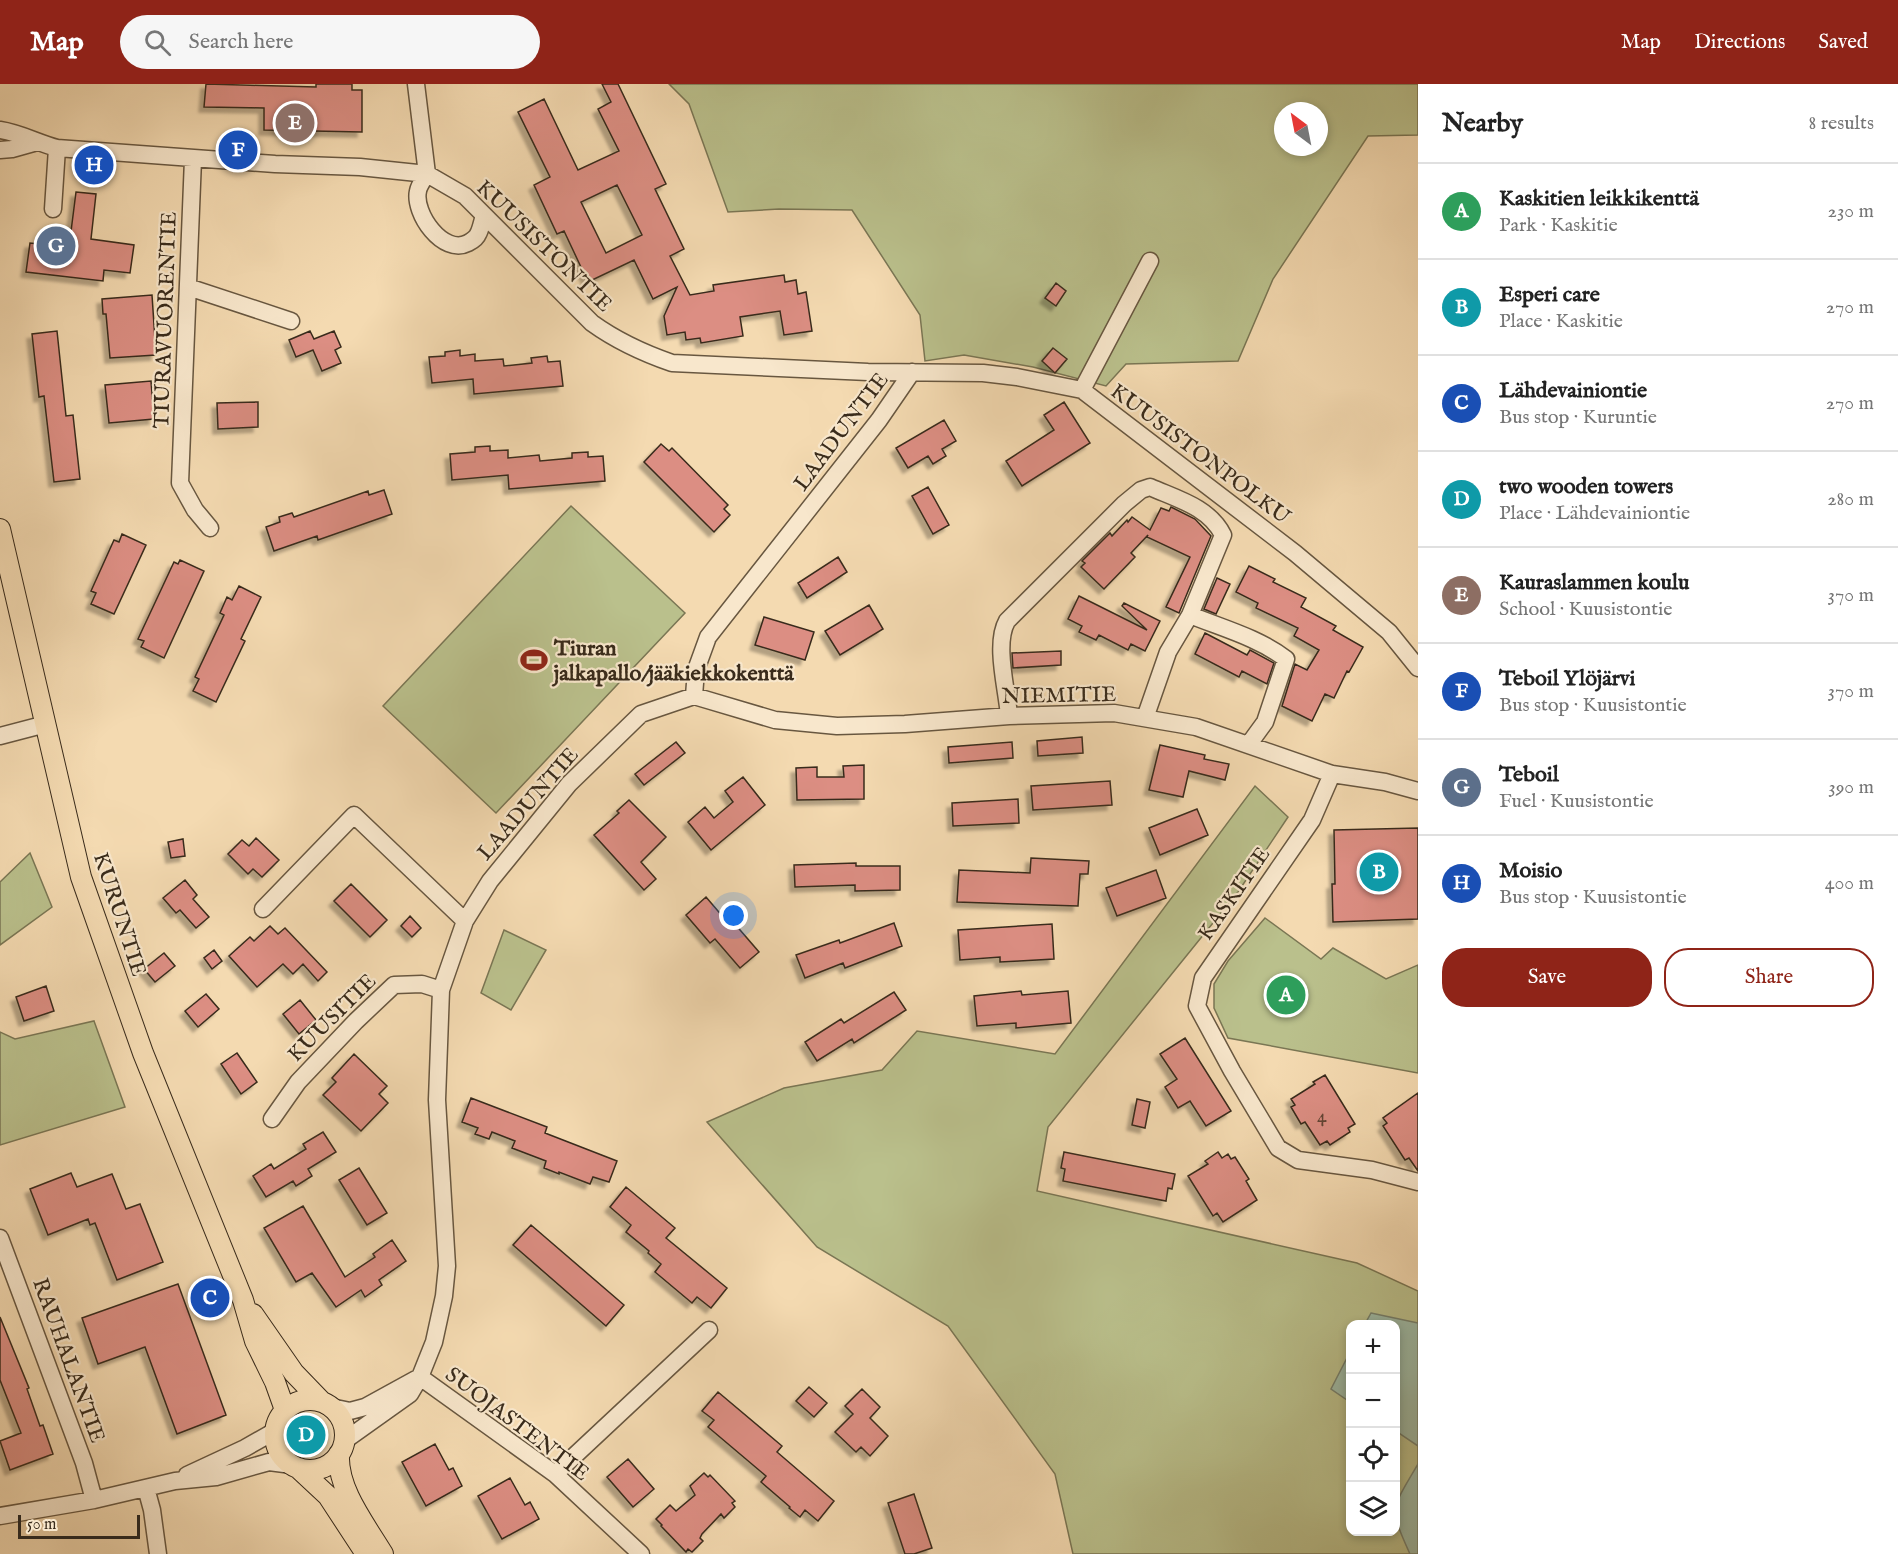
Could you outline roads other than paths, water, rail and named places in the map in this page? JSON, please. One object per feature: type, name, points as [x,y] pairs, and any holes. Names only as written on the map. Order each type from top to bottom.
[{"type":"main road","name":"KURUNTIE","points":[[0,529],[81,877],[143,1053],[243,1300],[255,1341],[275,1382],[285,1410]]},
{"type":"main road","name":"KURUNTIE","points":[[243,1300],[294,1373],[326,1404]]},
{"type":"main road","points":[[366,1554],[328,1496],[278,1451],[275,1431],[278,1420],[285,1410],[302,1401],[326,1404],[342,1422],[339,1473],[344,1487],[382,1554]]},
{"type":"main road","points":[[295,1466],[309,1470],[321,1468],[331,1462],[342,1447]]},
{"type":"street","points":[[416,84],[427,174],[417,191],[420,208],[427,224],[443,241],[459,247],[478,235],[484,216]]},
{"type":"street","name":"KUUSISTONTIE","points":[[0,130],[17,133],[57,148],[193,159],[360,167],[427,174],[465,196],[592,323],[609,336],[642,353],[672,363],[912,372]]},
{"type":"street","points":[[0,150],[37,142]]},
{"type":"street","points":[[53,209],[57,148]]},
{"type":"street","name":"TIURAVUORENTIE","points":[[193,159],[180,483],[195,510],[210,528]]},
{"type":"street","points":[[1082,390],[1150,261]]},
{"type":"street","points":[[188,287],[291,321]]},
{"type":"street","name":"KUUSISTONPOLKU","points":[[912,372],[983,372],[1082,390],[1295,552],[1389,632],[1418,668]]},
{"type":"street","name":"LAADUNTIE","points":[[342,1447],[410,1394],[420,1377],[434,1342],[444,1296],[447,1266],[437,1100],[441,990],[465,921],[490,880],[569,784],[641,714],[694,696],[696,670],[708,637],[879,420],[912,372]]},
{"type":"street","points":[[1009,716],[1001,650],[1001,631],[1006,621],[1124,504],[1141,490],[1150,488],[1204,512],[1217,523],[1223,535],[1190,615],[1168,652],[1145,718]]},
{"type":"street","points":[[1190,615],[1276,651],[1286,659],[1265,722],[1249,744]]},
{"type":"street","name":"NIEMITIE","points":[[694,696],[775,720],[837,726],[905,724],[1009,716],[1114,713],[1197,727],[1332,774],[1385,782],[1418,791]]},
{"type":"street","points":[[0,736],[46,724]]},
{"type":"street","name":"KASKITIE","points":[[1332,774],[1312,820],[1203,978],[1197,1006],[1278,1148],[1299,1160],[1372,1170],[1418,1182]]},
{"type":"street","points":[[263,909],[354,815],[465,921]]},
{"type":"street","name":"KUUSITIE","points":[[272,1119],[298,1082],[394,985],[422,984],[441,990]]},
{"type":"street","name":"RAUHALANTIE","points":[[0,1238],[84,1462],[94,1500]]},
{"type":"street","points":[[555,1474],[709,1330]]},
{"type":"street","points":[[326,1404],[350,1411],[365,1407],[420,1377]]},
{"type":"street","name":"SUOJASTENTIE","points":[[420,1377],[555,1474],[641,1554]]},
{"type":"street","points":[[175,1481],[275,1431]]},
{"type":"street","points":[[0,1516],[94,1500],[175,1481],[216,1477],[269,1462],[295,1466]]},
{"type":"street","points":[[146,1488],[152,1510],[158,1554]]},
{"type":"place","name":"Kauraslammen koulu","points":[[295,123]]},
{"type":"place","name":"Teboil Ylöjärvi","points":[[238,150]]},
{"type":"place","name":"Moisio","points":[[94,165]]},
{"type":"place","name":"Teboil","points":[[56,246]]},
{"type":"place","name":"Tiuran jalkapallo/jääkiekkokenttä","points":[[534,660]]},
{"type":"place","name":"Esperi care","points":[[1379,872]]},
{"type":"place","name":"Kaskitien leikkikenttä","points":[[1286,995]]},
{"type":"place","name":"Lähdevainiontie","points":[[210,1298]]},
{"type":"place","name":"two wooden towers","points":[[306,1435]]}]
